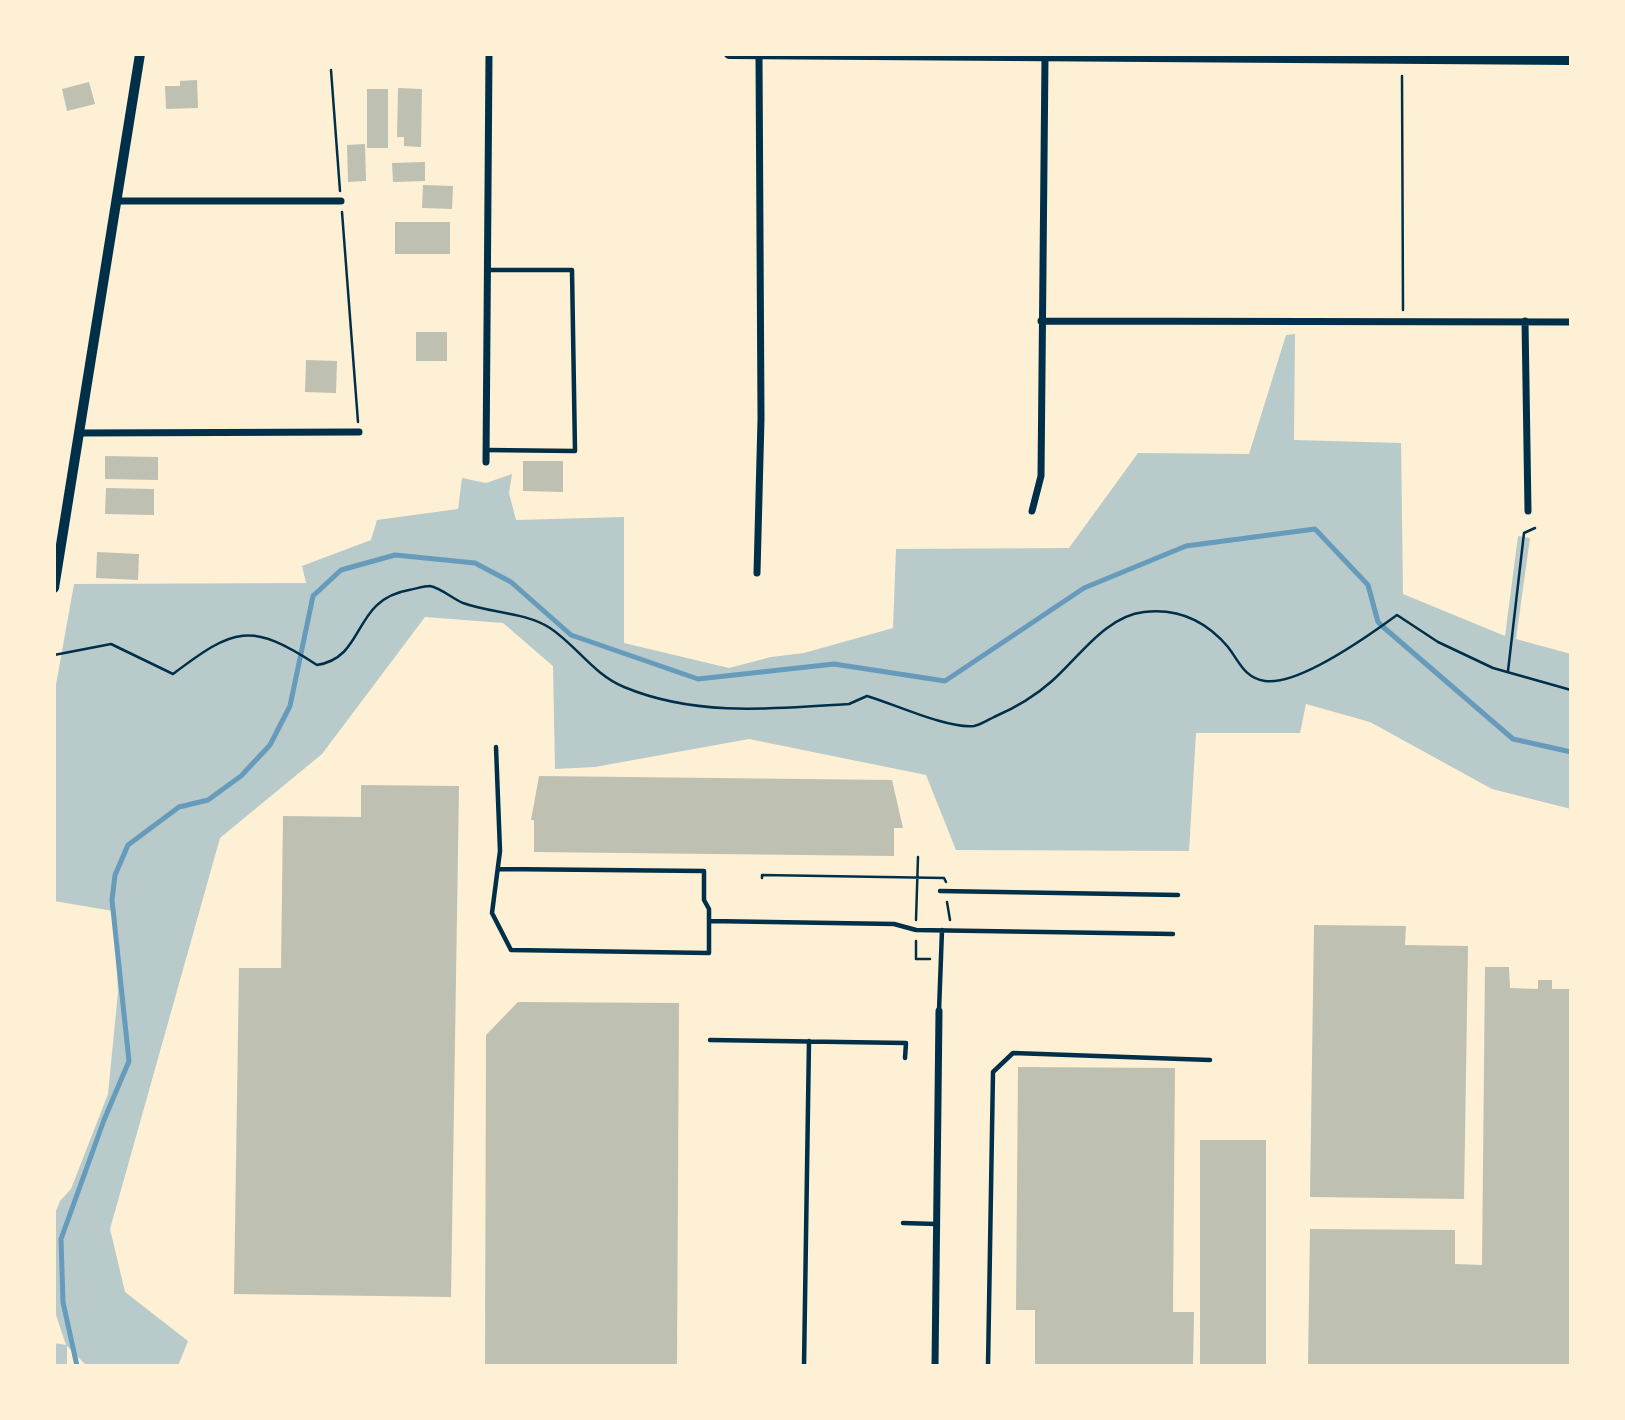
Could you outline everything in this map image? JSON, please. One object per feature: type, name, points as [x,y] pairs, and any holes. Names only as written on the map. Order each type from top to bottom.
[{"type":"street","points":[[54,588],[140,54]]},
{"type":"street","points":[[486,462],[489,54]]},
{"type":"street","points":[[729,54],[1500,57],[1571,60]]},
{"type":"street","points":[[757,572],[761,419],[759,55]]},
{"type":"street","points":[[1032,511],[1041,476],[1045,57]]},
{"type":"street","points":[[117,201],[341,201]]},
{"type":"street","points":[[1041,321],[1571,322]]},
{"type":"street","points":[[1525,321],[1528,511]]},
{"type":"street","points":[[79,433],[359,432]]},
{"type":"street","points":[[935,1366],[939,1011]]},
{"type":"lane","points":[[486,450],[575,451],[572,270],[489,270]]},
{"type":"lane","points":[[496,747],[499,869],[492,913],[511,950],[709,953],[709,909],[704,900],[704,871],[499,869]]},
{"type":"lane","points":[[940,891],[1178,895]]},
{"type":"lane","points":[[709,921],[894,924],[916,930],[1173,934]]},
{"type":"lane","points":[[939,1011],[942,930]]},
{"type":"lane","points":[[710,1040],[906,1043],[905,1058]]},
{"type":"lane","points":[[804,1366],[809,1041]]},
{"type":"lane","points":[[988,1366],[993,1072],[1013,1053],[1210,1060]]},
{"type":"lane","points":[[903,1223],[936,1224]]},
{"type":"path","points":[[331,70],[359,432]]},
{"type":"path","points":[[1402,76],[1403,321]]},
{"type":"path","points":[[1507,671],[1524,533],[1535,528]]},
{"type":"path","points":[[54,655],[111,644],[173,674],[222,639],[262,635],[284,643],[317,665],[333,662],[358,634],[369,609],[393,593],[431,586],[463,603],[547,626],[569,642],[595,669],[622,687],[676,703],[720,710],[849,704],[867,696],[919,715],[974,726],[1018,707],[1050,682],[1115,621],[1143,612],[1178,613],[1198,620],[1229,649],[1242,671],[1266,682],[1299,674],[1358,643],[1397,615],[1438,642],[1493,668],[1571,690]]},
{"type":"path","points":[[762,878],[762,875],[944,878],[950,930]]},
{"type":"shaded area","points":[[1295,334],[1294,440],[1401,443],[1403,594],[1505,636],[1518,536],[1530,538],[1516,639],[1571,654],[1571,809],[1492,789],[1370,722],[1306,704],[1300,733],[1196,733],[1189,851],[956,850],[926,775],[749,739],[595,767],[555,769],[553,666],[503,623],[425,617],[322,754],[220,838],[110,1229],[125,1292],[188,1341],[178,1366],[87,1366],[67,1346],[67,1366],[54,1366],[54,1343],[66,1345],[55,1312],[54,1216],[60,1201],[71,1189],[108,1094],[118,992],[113,911],[54,901],[54,696],[74,584],[306,583],[302,566],[371,540],[377,520],[458,509],[462,478],[486,483],[512,474],[509,493],[516,520],[624,517],[624,643],[729,668],[771,657],[804,653],[893,628],[896,549],[1069,548],[1138,453],[1249,454],[1286,335]]},
{"type":"building","points":[[197,80],[198,108],[166,109],[165,86],[180,86],[180,81]]},
{"type":"building","points":[[89,82],[95,104],[67,111],[62,89]]},
{"type":"building","points":[[398,88],[422,89],[421,147],[404,146],[404,137],[397,137]]},
{"type":"building","points":[[367,89],[388,89],[388,148],[367,148]]},
{"type":"building","points":[[365,144],[366,181],[348,182],[347,145]]},
{"type":"building","points":[[425,162],[425,181],[393,182],[392,163]]},
{"type":"building","points":[[423,185],[453,186],[452,209],[422,208]]},
{"type":"building","points":[[395,222],[450,222],[450,254],[395,254]]},
{"type":"building","points":[[416,332],[447,332],[447,361],[416,361]]},
{"type":"building","points":[[306,360],[337,361],[336,393],[305,392]]},
{"type":"building","points":[[105,456],[158,457],[158,480],[105,479]]},
{"type":"building","points":[[523,461],[563,461],[563,492],[523,491]]},
{"type":"building","points":[[106,488],[154,489],[154,515],[105,514]]},
{"type":"building","points":[[97,552],[139,554],[138,580],[96,578]]},
{"type":"building","points":[[539,776],[892,780],[903,828],[894,828],[894,856],[534,852],[534,820],[531,820]]},
{"type":"building","points":[[361,785],[459,786],[451,1297],[234,1294],[239,968],[281,968],[283,816],[361,817]]},
{"type":"building","points":[[1314,925],[1406,926],[1405,945],[1468,946],[1464,1199],[1310,1197]]},
{"type":"building","points":[[1485,967],[1509,967],[1510,988],[1538,989],[1538,980],[1552,980],[1552,989],[1571,989],[1571,1366],[1308,1366],[1310,1229],[1455,1230],[1455,1264],[1482,1265]]},
{"type":"building","points":[[518,1002],[679,1003],[677,1366],[485,1366],[486,1035]]},
{"type":"building","points":[[1018,1067],[1175,1068],[1173,1312],[1194,1312],[1193,1366],[1035,1366],[1035,1310],[1016,1310]]},
{"type":"building","points":[[1200,1140],[1266,1140],[1266,1366],[1200,1366]]},
{"type":"waterway","points":[[77,1366],[63,1302],[61,1239],[104,1120],[129,1061],[112,900],[115,875],[128,845],[179,807],[208,800],[241,776],[270,745],[290,706],[313,596],[341,570],[395,555],[475,563],[511,582],[571,635],[698,679],[834,664],[945,681],[1084,588],[1186,546],[1315,529],[1368,585],[1378,622],[1382,626],[1513,739],[1571,752]]}]
